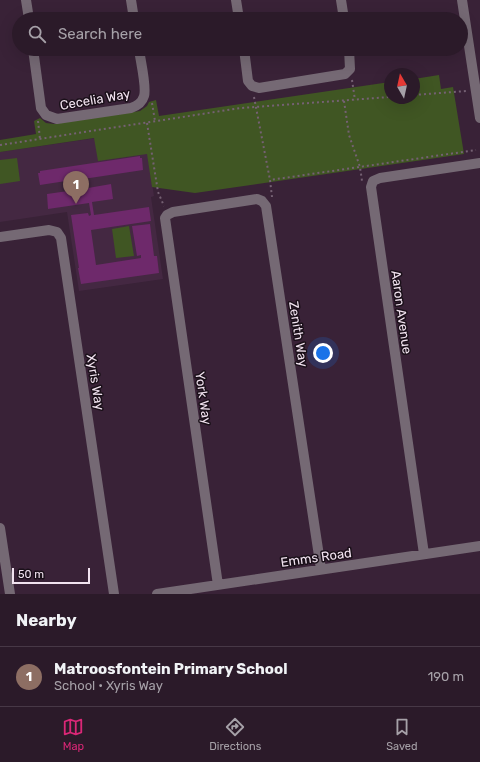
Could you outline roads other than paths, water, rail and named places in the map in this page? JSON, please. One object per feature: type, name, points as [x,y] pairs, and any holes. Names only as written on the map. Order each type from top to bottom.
[{"type":"street","points":[[26,0],[28,12]]},
{"type":"street","points":[[131,0],[133,12]]},
{"type":"street","points":[[236,0],[238,12]]},
{"type":"street","points":[[341,0],[343,12]]},
{"type":"street","points":[[462,0],[464,12]]},
{"type":"street","points":[[468,41],[480,118]]},
{"type":"street","name":"Cecelia Way","points":[[34,56],[42,116],[57,119],[131,108],[138,105],[143,100],[145,93],[140,56]]},
{"type":"street","points":[[245,56],[248,81],[252,86],[259,88],[345,74],[350,69],[349,56]]},
{"type":"street","name":"Aaron Avenue","points":[[424,554],[371,187],[373,181],[380,178],[480,163]]},
{"type":"street","name":"Zenith Way","points":[[167,215],[173,212],[256,199],[262,201],[266,206],[321,569]]},
{"type":"street","name":"York Way","points":[[167,215],[166,222],[218,585]]},
{"type":"street","name":"Xyris Way","points":[[0,237],[49,230],[58,232],[61,238],[114,594]]},
{"type":"street","points":[[0,528],[10,594]]},
{"type":"street","name":"Emms Road","points":[[157,594],[480,546]]},
{"type":"place","name":"Matroosfontein Primary School","points":[[76,204]]}]
